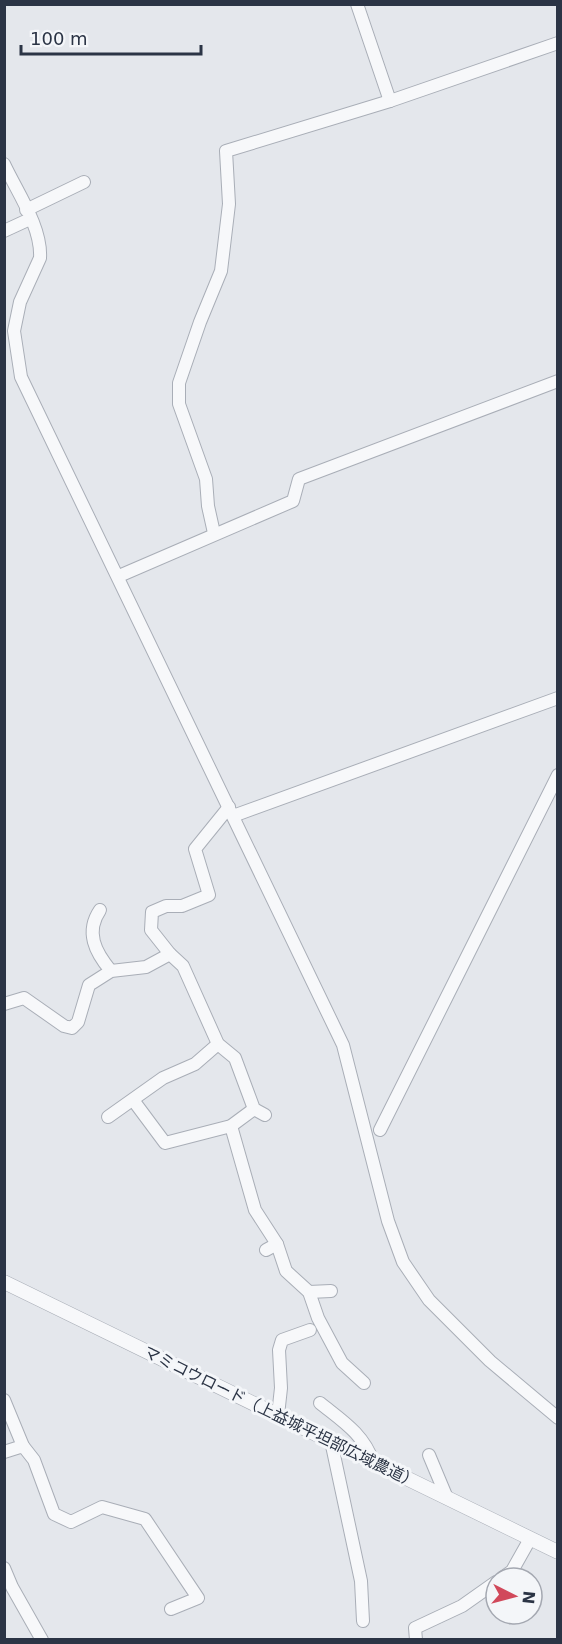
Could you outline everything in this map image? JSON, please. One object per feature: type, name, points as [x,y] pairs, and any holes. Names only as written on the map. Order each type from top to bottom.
[{"type":"street","points":[[357,4],[390,101]]},
{"type":"street","points":[[214,533],[208,506],[206,479],[179,404],[179,383],[221,271],[230,204],[226,151],[390,101],[558,43]]},
{"type":"street","points":[[4,164],[28,215],[40,250],[40,258],[20,302],[14,332],[21,377],[99,542],[119,576],[343,1045],[387,1221],[403,1262],[429,1300],[490,1361],[558,1418]]},
{"type":"street","points":[[4,231],[84,182]]},
{"type":"street","points":[[119,576],[214,533],[293,501],[299,479],[558,381]]},
{"type":"street","points":[[133,1100],[165,1143],[231,1126],[260,1112],[235,1059],[218,1044],[183,966],[151,930],[152,912],[166,906],[182,906],[214,896],[195,849],[231,812],[558,698]]},
{"type":"street","points":[[380,1130],[558,775]]},
{"type":"street","points":[[100,910],[93,921],[92,936],[96,951],[111,971]]},
{"type":"street","points":[[4,1004],[24,998],[64,1026],[72,1028],[78,1022],[89,985],[111,971],[146,967],[170,954]]},
{"type":"street","points":[[108,1117],[163,1078],[195,1064],[218,1044]]},
{"type":"street","points":[[231,1126],[255,1210],[271,1247],[286,1271],[309,1292],[318,1318],[342,1364],[364,1383]]},
{"type":"street","name":"マミコウロード（上益城平坦部広域農道）","points":[[5,1283],[558,1552]]},
{"type":"street","points":[[309,1292],[331,1291]]},
{"type":"street","points":[[278,1415],[281,1388],[279,1350],[282,1340],[310,1330]]},
{"type":"street","points":[[4,1400],[23,1446],[34,1460],[54,1515],[71,1522],[102,1507],[145,1519],[198,1598],[171,1609]]},
{"type":"street","points":[[320,1403],[360,1436],[369,1449],[373,1462]]},
{"type":"street","points":[[331,1441],[361,1581],[363,1621]]},
{"type":"street","points":[[4,1452],[23,1446]]},
{"type":"street","points":[[429,1455],[447,1498]]},
{"type":"street","points":[[515,1566],[530,1539]]},
{"type":"street","points":[[4,1568],[42,1640]]},
{"type":"street","points":[[416,1640],[415,1628],[462,1606],[484,1590]]}]
